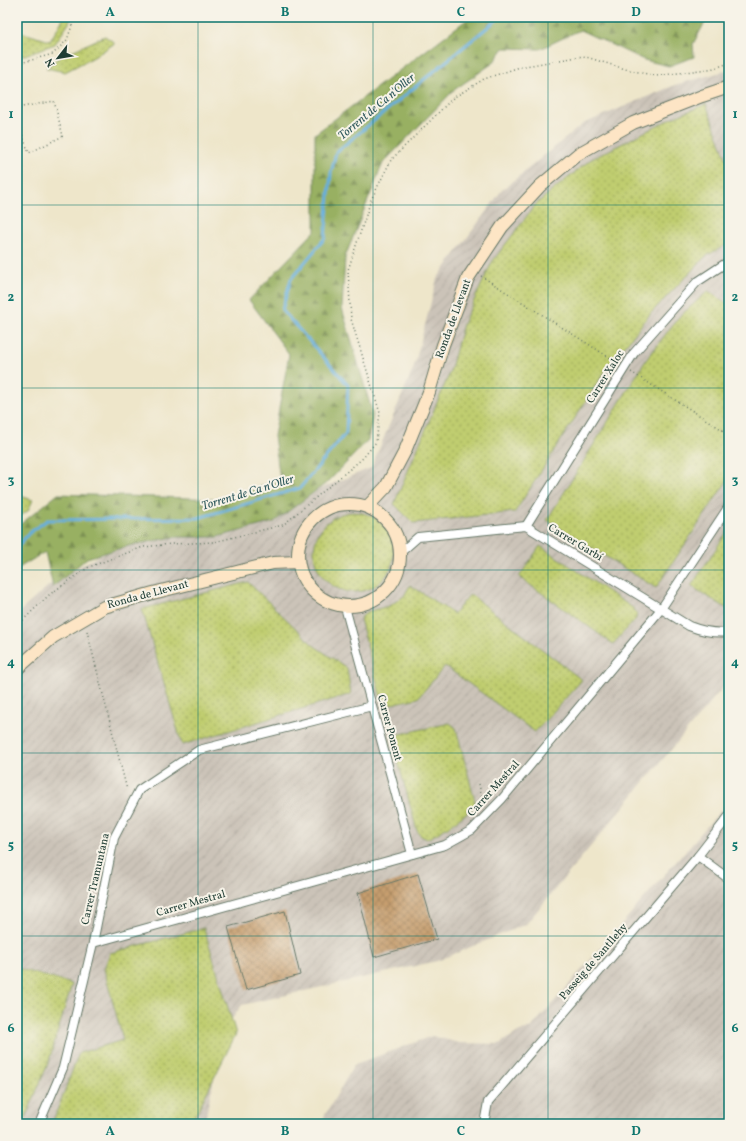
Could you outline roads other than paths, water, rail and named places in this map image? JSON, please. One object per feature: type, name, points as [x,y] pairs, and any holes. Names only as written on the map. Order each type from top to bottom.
[{"type":"main road","name":"Ronda de Llevant","points":[[368,506],[386,487],[405,451],[430,392],[443,345],[468,278],[502,227],[540,186],[578,154],[633,123],[729,87]]},
{"type":"main road","points":[[353,503],[368,506],[383,516],[396,534],[401,552],[395,579],[388,590],[374,601],[363,605],[345,607],[328,603],[313,593],[303,579],[297,562],[297,552],[301,535],[312,518],[327,508],[353,503]]},
{"type":"main road","name":"Ronda de Llevant","points":[[17,670],[53,637],[104,607],[153,593],[273,563],[297,562]]},
{"type":"street","name":"Carrer Xaloc","points":[[526,526],[634,353],[697,282],[729,261]]},
{"type":"street","name":"Carrer Mestral","points":[[93,943],[445,845],[472,830],[502,799],[661,609],[729,506]]},
{"type":"street","points":[[401,552],[418,537],[526,526]]},
{"type":"street","name":"Carrer Garbí","points":[[526,526],[689,626],[713,632],[729,632]]},
{"type":"street","name":"Carrer Ponent","points":[[345,607],[412,854]]},
{"type":"street","name":"Carrer Tramuntana","points":[[39,1124],[63,1068],[93,943],[114,838],[139,790],[198,750],[372,706]]},
{"type":"street","name":"Passeig de Santllehy","points":[[484,1124],[488,1102],[698,856],[729,816]]},
{"type":"street","points":[[698,856],[729,879]]},
{"type":"waterway","name":"Torrent de Ca n'Oller","points":[[17,548],[28,534],[47,520],[198,518],[300,488],[346,433],[348,385],[282,310],[291,279],[325,238],[331,173],[336,152],[500,17]]}]
